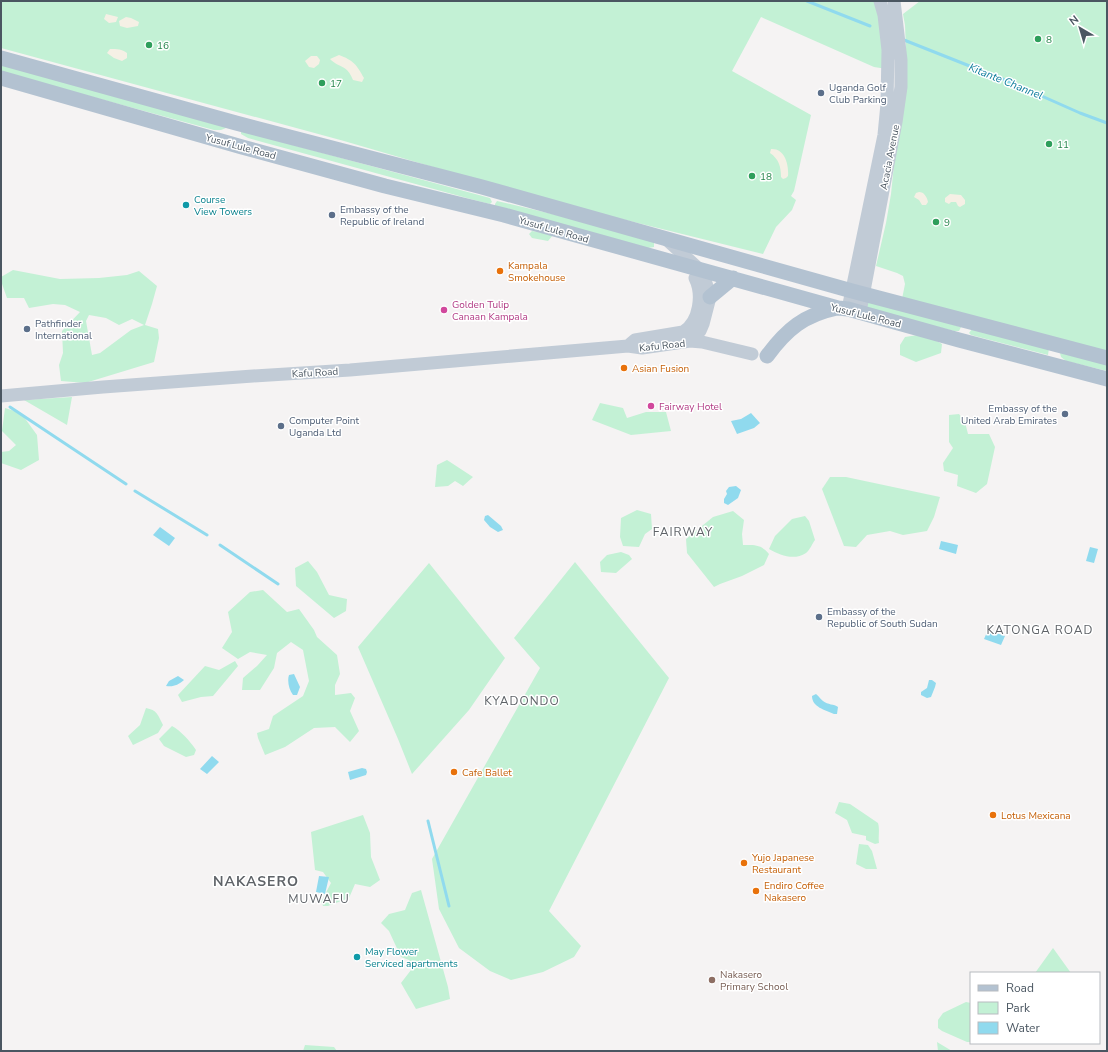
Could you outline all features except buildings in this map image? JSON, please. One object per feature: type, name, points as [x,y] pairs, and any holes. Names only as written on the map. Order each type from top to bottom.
[{"type":"main road","name":"Acacia Avenue","points":[[858,293],[884,135],[887,104],[888,50],[884,15],[880,1]]},
{"type":"main road","name":"Acacia Avenue","points":[[849,310],[858,293],[896,122],[901,87],[901,60],[894,1]]},
{"type":"main road","name":"Yusuf Lule Road","points":[[1,58],[236,123],[482,187],[858,293],[1107,358]]},
{"type":"main road","name":"Yusuf Lule Road","points":[[1,78],[249,149],[385,186],[471,207],[1107,379]]},
{"type":"main road","points":[[471,207],[482,187]]},
{"type":"main road","name":"Kafu Road","points":[[1,396],[103,386],[373,368],[628,346],[642,348],[690,341],[700,331],[710,297],[706,283],[665,238]]},
{"type":"main road","name":"Kafu Road","points":[[628,346],[635,340],[683,332],[688,329],[692,324],[698,308],[700,293],[692,268]]},
{"type":"main road","points":[[710,297],[733,278]]},
{"type":"main road","points":[[767,356],[784,336],[804,320],[824,311],[849,310]]},
{"type":"main road","points":[[964,341],[969,322]]},
{"type":"main road","points":[[690,341],[708,343],[752,354]]},
{"type":"main road","points":[[1052,364],[1055,344]]},
{"type":"green space","points":[[1,1],[879,1],[887,69],[874,67],[761,17],[732,71],[811,115],[794,191],[791,196],[796,200],[792,210],[776,227],[763,254],[553,202],[344,141],[1,48]]},
{"type":"green space","points":[[920,1],[1107,1],[1107,353],[902,299],[905,284],[903,276],[876,266],[891,194],[906,49],[903,14]]},
{"type":"green space","points":[[1,64],[225,125],[226,128],[214,130],[1,72]]},
{"type":"green space","points":[[241,131],[490,198],[492,202],[490,204],[474,200],[248,138],[241,134]]},
{"type":"green space","points":[[497,201],[565,217],[654,242],[654,247],[648,248],[495,206]]},
{"type":"green space","points":[[532,231],[553,235],[548,241],[532,238],[529,234]]},
{"type":"green space","points":[[13,270],[60,279],[99,278],[127,275],[139,271],[157,286],[145,325],[158,329],[159,338],[154,362],[85,383],[61,381],[59,365],[63,353],[62,331],[80,312],[65,305],[53,304],[29,308],[24,298],[7,298],[1,277]],"holes":[[[89,315],[106,318],[119,325],[132,319],[144,325],[131,330],[100,353],[92,355],[86,321]]]},
{"type":"green space","points":[[868,300],[961,327],[959,331],[954,331],[867,309]]},
{"type":"green space","points":[[972,329],[1049,348],[1048,355],[971,335],[969,333]]},
{"type":"green space","points":[[924,334],[942,344],[941,353],[916,362],[900,355],[900,345],[905,337]]},
{"type":"green space","points":[[1060,353],[1107,363],[1107,371],[1066,361],[1061,357]]},
{"type":"green space","points":[[72,397],[67,425],[24,400]]},
{"type":"green space","points":[[600,403],[623,408],[627,418],[646,412],[666,412],[671,431],[631,435],[592,420]]},
{"type":"green space","points":[[5,408],[21,413],[37,435],[39,460],[21,470],[1,463],[1,452],[9,451],[16,445],[2,431]]},
{"type":"green space","points":[[959,414],[965,422],[968,434],[989,434],[995,447],[987,484],[976,493],[957,486],[958,475],[944,471],[943,463],[953,448],[949,442],[949,415]]},
{"type":"green space","points":[[447,460],[473,477],[463,486],[455,481],[448,486],[435,487],[437,465]]},
{"type":"green space","points":[[830,477],[846,477],[940,497],[934,517],[927,531],[903,535],[890,531],[867,535],[856,547],[844,546],[822,489]]},
{"type":"green space","points":[[637,510],[651,514],[652,529],[645,534],[639,547],[623,546],[620,537],[621,518]]},
{"type":"green space","points":[[733,511],[744,520],[742,534],[743,545],[754,545],[763,548],[769,554],[764,565],[742,576],[714,587],[687,553],[686,539],[713,517]]},
{"type":"green space","points":[[805,516],[809,521],[815,540],[806,553],[797,557],[792,557],[782,555],[769,549],[775,536],[792,519]]},
{"type":"green space","points":[[621,552],[629,555],[632,559],[616,573],[601,572],[600,562],[607,555]]},
{"type":"green space","points":[[308,561],[317,572],[329,595],[347,599],[346,611],[334,618],[296,586],[295,568]]},
{"type":"green space","points":[[575,562],[669,678],[549,911],[581,946],[574,957],[543,972],[511,980],[490,971],[459,948],[439,909],[432,859],[540,668],[514,638]]},
{"type":"green space","points":[[429,563],[505,658],[469,710],[412,774],[358,647]]},
{"type":"green space","points":[[263,590],[287,612],[299,609],[314,630],[317,637],[337,655],[340,674],[335,685],[335,695],[351,693],[355,698],[350,711],[359,731],[350,742],[335,727],[314,728],[285,747],[265,755],[257,733],[269,729],[273,716],[303,696],[309,681],[303,650],[291,642],[277,653],[274,668],[260,690],[242,690],[243,678],[267,655],[250,652],[238,659],[222,648],[232,632],[228,612],[250,592]]},
{"type":"green space","points":[[235,661],[238,666],[213,696],[201,697],[182,702],[178,695],[205,666],[219,670]]},
{"type":"green space","points":[[146,708],[155,712],[163,725],[158,733],[133,745],[128,736],[140,725]]},
{"type":"green space","points":[[172,726],[182,733],[194,747],[196,750],[194,755],[186,757],[164,746],[159,739]]},
{"type":"green space","points":[[839,802],[850,804],[878,823],[879,843],[875,844],[866,840],[866,836],[852,833],[847,820],[835,813]]},
{"type":"green space","points":[[363,815],[370,833],[371,857],[380,880],[370,887],[355,884],[349,898],[328,906],[323,906],[321,902],[331,883],[323,872],[315,870],[311,832]]},
{"type":"green space","points":[[859,844],[868,845],[872,851],[877,869],[866,869],[856,864]]},
{"type":"green space","points":[[421,890],[450,999],[416,1009],[401,983],[411,970],[409,960],[401,957],[389,931],[381,923],[389,914],[405,910],[412,893]]},
{"type":"green space","points":[[1053,948],[1070,972],[1036,972]]},
{"type":"green space","points":[[966,1002],[970,1003],[970,1042],[967,1042],[938,1028],[938,1020],[943,1013]]},
{"type":"green space","points":[[937,1042],[952,1051],[938,1051]]},
{"type":"green space","points":[[305,1045],[334,1047],[337,1051],[303,1051]]},
{"type":"sand","points":[[106,14],[118,17],[116,22],[109,23],[104,19]]},
{"type":"sand","points":[[126,17],[139,22],[138,26],[127,28],[120,26],[119,21]]},
{"type":"sand","points":[[110,49],[127,53],[127,58],[122,61],[114,58],[107,53]]},
{"type":"sand","points":[[339,55],[348,59],[357,66],[364,78],[362,82],[353,80],[346,69],[330,59]]},
{"type":"sand","points":[[311,56],[317,56],[320,60],[319,64],[314,68],[309,67],[305,61]]},
{"type":"sand","points":[[771,149],[776,149],[783,154],[787,162],[788,176],[786,178],[783,179],[781,177],[779,164],[776,158],[770,153]]},
{"type":"sand","points":[[919,192],[924,194],[926,197],[928,202],[926,205],[922,205],[919,200],[914,197],[916,193]]},
{"type":"sand","points":[[950,194],[961,195],[965,200],[965,204],[960,207],[956,202],[951,202],[949,204],[945,202],[945,198]]},
{"type":"water","points":[[751,413],[760,423],[754,428],[737,434],[731,421],[741,419]]},
{"type":"water","points":[[736,486],[741,490],[738,498],[728,505],[724,503],[724,499],[727,494],[726,491],[729,487]]},
{"type":"water","points":[[488,515],[501,526],[503,530],[498,532],[490,527],[484,520],[485,516]]},
{"type":"water","points":[[160,527],[175,538],[169,546],[153,535]]},
{"type":"water","points":[[941,541],[958,545],[956,554],[939,549]]},
{"type":"water","points":[[1090,547],[1098,549],[1094,563],[1086,561]]},
{"type":"water","points":[[988,630],[1005,636],[1001,645],[984,639]]},
{"type":"water","points":[[294,674],[300,687],[297,695],[293,695],[290,691],[288,683],[289,675]]},
{"type":"water","points":[[178,676],[184,680],[176,685],[166,686],[169,681]]},
{"type":"water","points":[[929,680],[936,683],[931,697],[927,698],[921,695],[921,692],[927,688]]},
{"type":"water","points":[[816,694],[825,702],[838,707],[837,714],[820,708],[814,703],[812,696]]},
{"type":"water","points":[[212,756],[219,762],[207,774],[200,769]]},
{"type":"water","points":[[362,768],[366,769],[366,775],[350,780],[348,772]]},
{"type":"water","points":[[319,876],[329,877],[325,894],[316,892]]},
{"type":"waterway","name":"Kitante Channel","points":[[807,1],[870,26]]},
{"type":"waterway","name":"Kitante Channel","points":[[904,40],[1010,82],[1080,113],[1107,123]]},
{"type":"waterway","points":[[10,407],[126,484]]},
{"type":"waterway","points":[[135,491],[207,535]]},
{"type":"waterway","points":[[220,545],[278,584]]},
{"type":"waterway","points":[[428,821],[449,906]]},
{"type":"place","name":"8","points":[[1038,39]]},
{"type":"place","name":"16","points":[[149,45]]},
{"type":"place","name":"17","points":[[322,83]]},
{"type":"place","name":"Uganda Golf Club Parking","points":[[821,93]]},
{"type":"place","name":"11","points":[[1049,144]]},
{"type":"place","name":"18","points":[[752,176]]},
{"type":"place","name":"Course View Towers","points":[[186,205]]},
{"type":"place","name":"Embassy of the Republic of Ireland","points":[[332,215]]},
{"type":"place","name":"9","points":[[936,222]]},
{"type":"place","name":"Kampala Smokehouse","points":[[500,271]]},
{"type":"place","name":"Golden Tulip Canaan Kampala","points":[[444,310]]},
{"type":"place","name":"Pathfinder International","points":[[27,329]]},
{"type":"place","name":"Asian Fusion","points":[[624,368]]},
{"type":"place","name":"Fairway Hotel","points":[[651,406]]},
{"type":"place","name":"Embassy of the United Arab Emirates","points":[[1065,414]]},
{"type":"place","name":"Computer Point Uganda Ltd","points":[[281,426]]},
{"type":"place","name":"Embassy of the Republic of South Sudan","points":[[819,617]]},
{"type":"place","name":"Cafe Ballet","points":[[454,772]]},
{"type":"place","name":"Lotus Mexicana","points":[[993,815]]},
{"type":"place","name":"Yujo Japanese Restaurant","points":[[744,863]]},
{"type":"place","name":"Endiro Coffee Nakasero","points":[[756,891]]},
{"type":"place","name":"May Flower Serviced apartments","points":[[357,957]]},
{"type":"place","name":"Nakasero Primary School","points":[[712,980]]},
{"type":"district","name":"FAIRWAY","points":[[683,532]]},
{"type":"district","name":"KATONGA ROAD","points":[[1040,630]]},
{"type":"district","name":"KYADONDO","points":[[522,701]]},
{"type":"district","name":"NAKASERO","points":[[256,881]]},
{"type":"district","name":"MUWAFU","points":[[319,899]]}]
